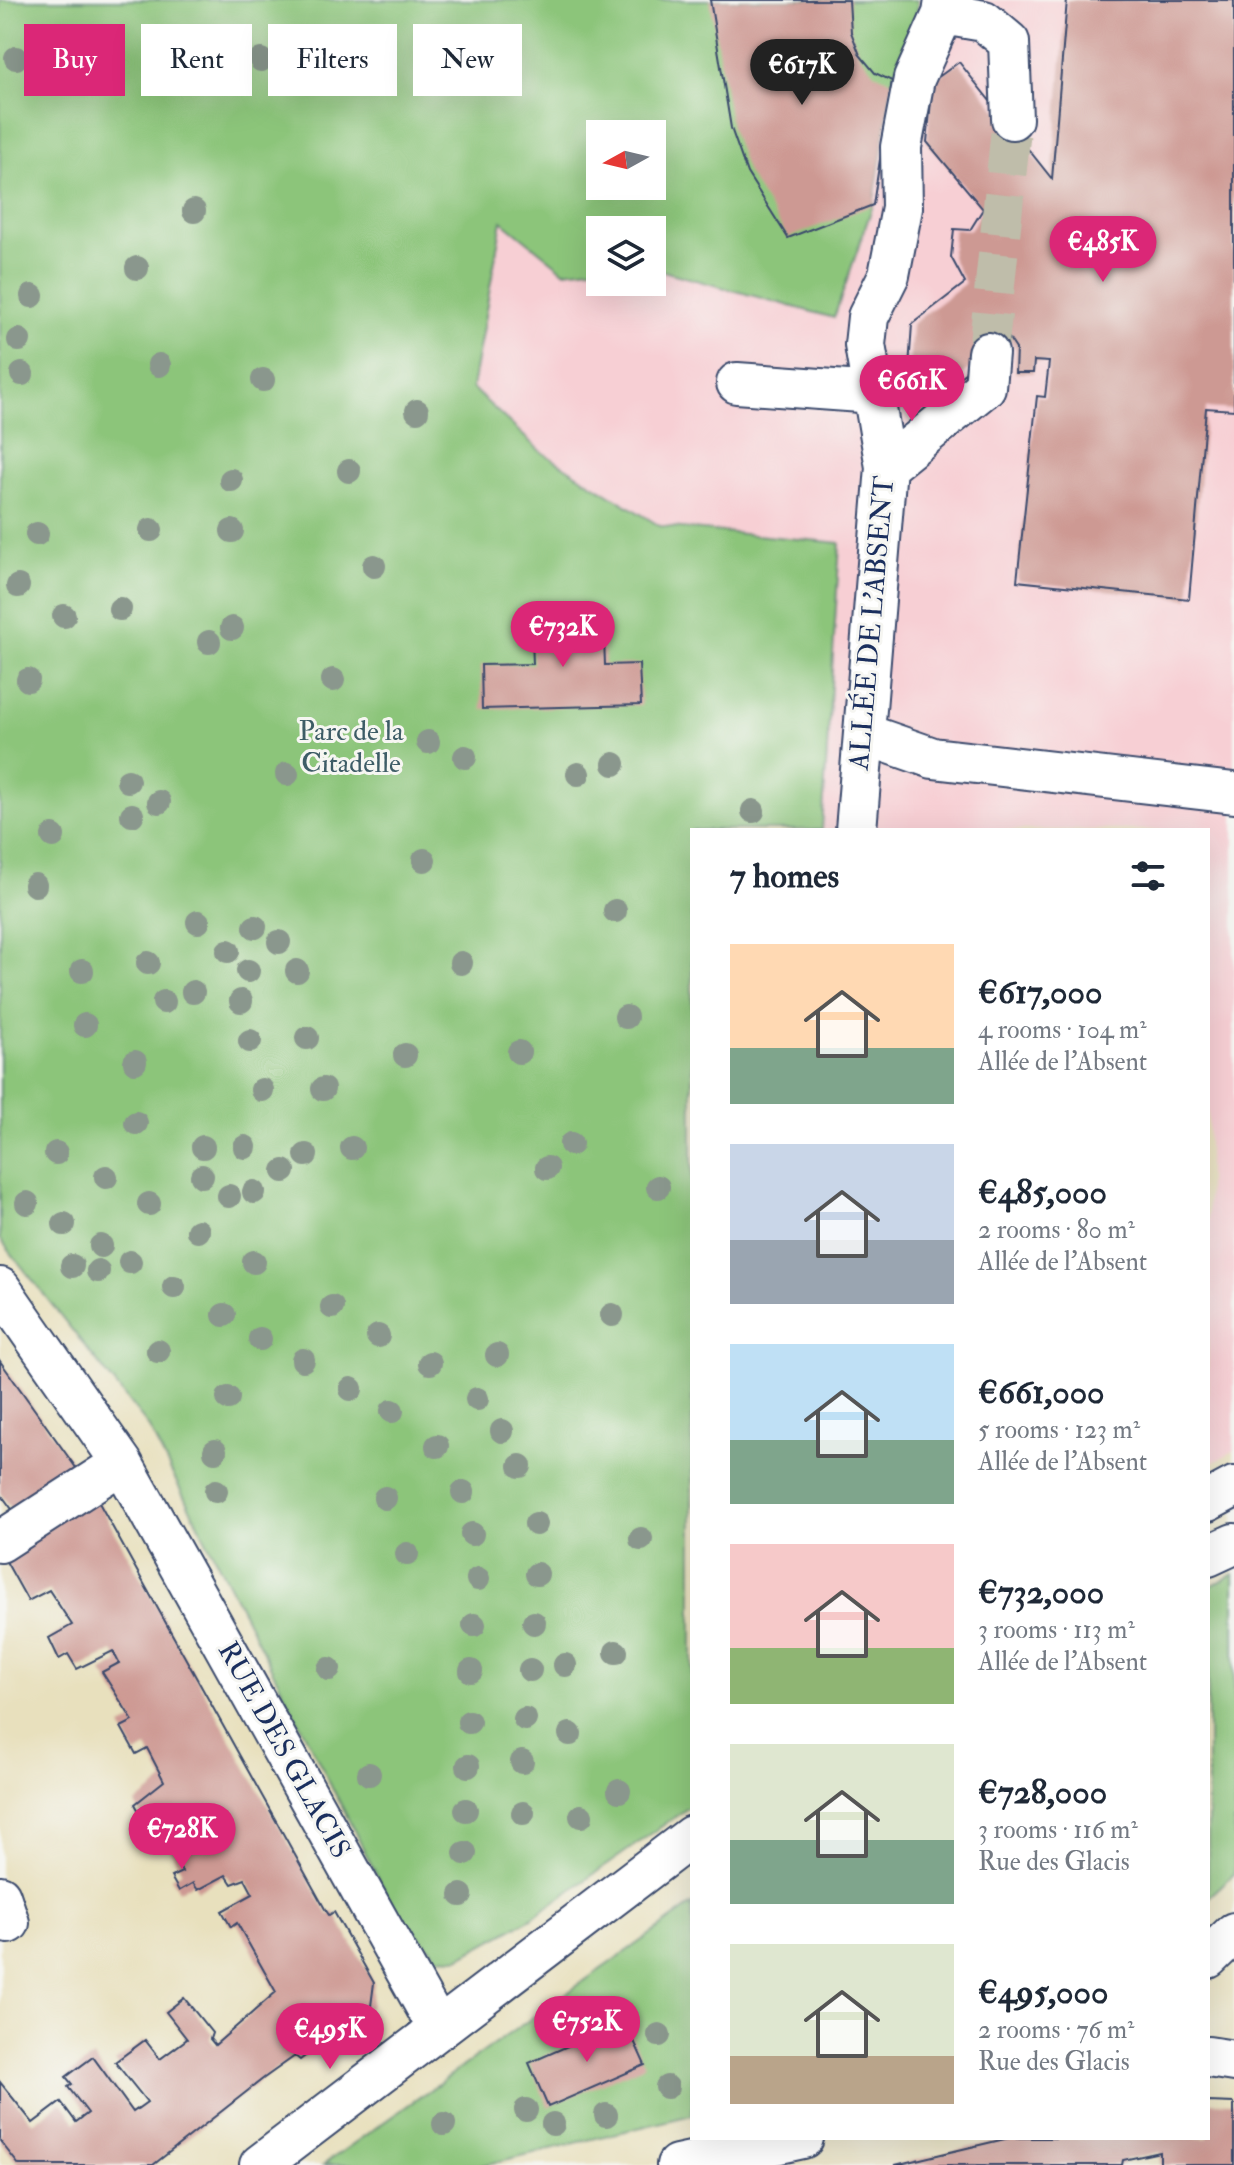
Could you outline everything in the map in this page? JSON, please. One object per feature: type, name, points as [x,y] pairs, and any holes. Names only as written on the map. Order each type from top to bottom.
[{"type":"street","points":[[944,7],[984,21],[1009,42],[1012,119]]},
{"type":"street","name":"ALLÉE DE L'ABSENT","points":[[856,828],[886,467],[865,345],[868,317],[889,275],[902,208],[901,147],[914,79],[944,7]]},
{"type":"street","points":[[886,467],[985,387],[988,353]]},
{"type":"street","points":[[737,383],[875,393]]},
{"type":"street","points":[[864,734],[933,758],[1234,793]]},
{"type":"street","name":"RUE DES GLACIS","points":[[0,1288],[122,1463],[438,2028]]},
{"type":"street","points":[[0,1542],[122,1463]]},
{"type":"street","points":[[1210,1500],[1234,1487]]},
{"type":"street","points":[[1210,1555],[1234,1544]]},
{"type":"street","points":[[260,2165],[690,1838]]},
{"type":"street","points":[[1210,1956],[1234,1933]]},
{"type":"street","points":[[1210,2057],[1234,2061]]},
{"type":"street","points":[[677,2165],[794,2140]]},
{"type":"shaded area","points":[[918,0],[1234,0],[1234,1451],[1210,1464],[1210,828],[822,828],[840,543],[660,526],[540,451],[472,389],[502,221],[564,271],[586,269],[586,296],[666,296],[666,272],[834,318],[892,81],[917,15]]},
{"type":"green space","name":"Parc de la Citadelle","points":[[0,0],[918,0],[917,15],[892,81],[873,205],[834,318],[666,272],[666,216],[586,216],[586,269],[564,271],[502,221],[472,388],[540,451],[660,526],[840,543],[822,828],[690,828],[690,1806],[530,1919],[459,1958],[438,1957],[393,1907],[148,1426],[0,1239]]},
{"type":"green space","points":[[1234,1574],[1234,1874],[1210,1896],[1210,1586]]},
{"type":"green space","points":[[690,1906],[690,2115],[484,2165],[323,2165]]},
{"type":"building","points":[[710,0],[849,0],[851,32],[860,55],[875,73],[892,81],[873,205],[788,238],[747,173],[731,128]]},
{"type":"building","points":[[1067,0],[1234,0],[1234,410],[1206,408],[1189,599],[1017,581],[1037,396],[1045,397],[1049,362],[1034,361],[1033,373],[1015,373],[1016,349],[1008,337],[925,406],[908,382],[912,324],[965,283],[951,257],[954,229],[970,230],[983,209],[927,142],[933,81],[959,62],[1052,179]]},
{"type":"building","points":[[603,611],[605,665],[639,664],[641,705],[482,709],[481,665],[533,664],[531,613]]},
{"type":"building","points":[[0,1361],[79,1472],[17,1516],[0,1493]]},
{"type":"building","points":[[93,1492],[325,1909],[329,1915],[334,1912],[374,1983],[371,2006],[300,2060],[295,2056],[264,2078],[153,2165],[19,2165],[0,2141],[0,2082],[33,2123],[61,2102],[76,2122],[88,2113],[68,2087],[72,2084],[66,2077],[93,2057],[133,2112],[147,2102],[115,2062],[145,2040],[160,2059],[187,2039],[166,2012],[184,1998],[212,2033],[210,2039],[215,2045],[276,1992],[237,1923],[231,1927],[222,1911],[253,1894],[245,1879],[232,1884],[226,1875],[198,1890],[193,1883],[179,1891],[171,1877],[182,1872],[169,1847],[160,1850],[135,1804],[164,1781],[147,1748],[136,1754],[121,1727],[133,1721],[102,1672],[119,1663],[113,1651],[77,1669],[68,1654],[59,1659],[49,1638],[72,1625],[49,1590],[28,1601],[3,1556]]},
{"type":"building","points":[[625,2021],[645,2065],[548,2107],[529,2063]]},
{"type":"building","points":[[1210,2102],[1234,2103],[1234,2165],[1160,2165],[1160,2152],[1123,2160],[1122,2165],[895,2165],[1001,2140],[1210,2140]]},
{"type":"tunnel","points":[[988,353],[1012,119]]}]
